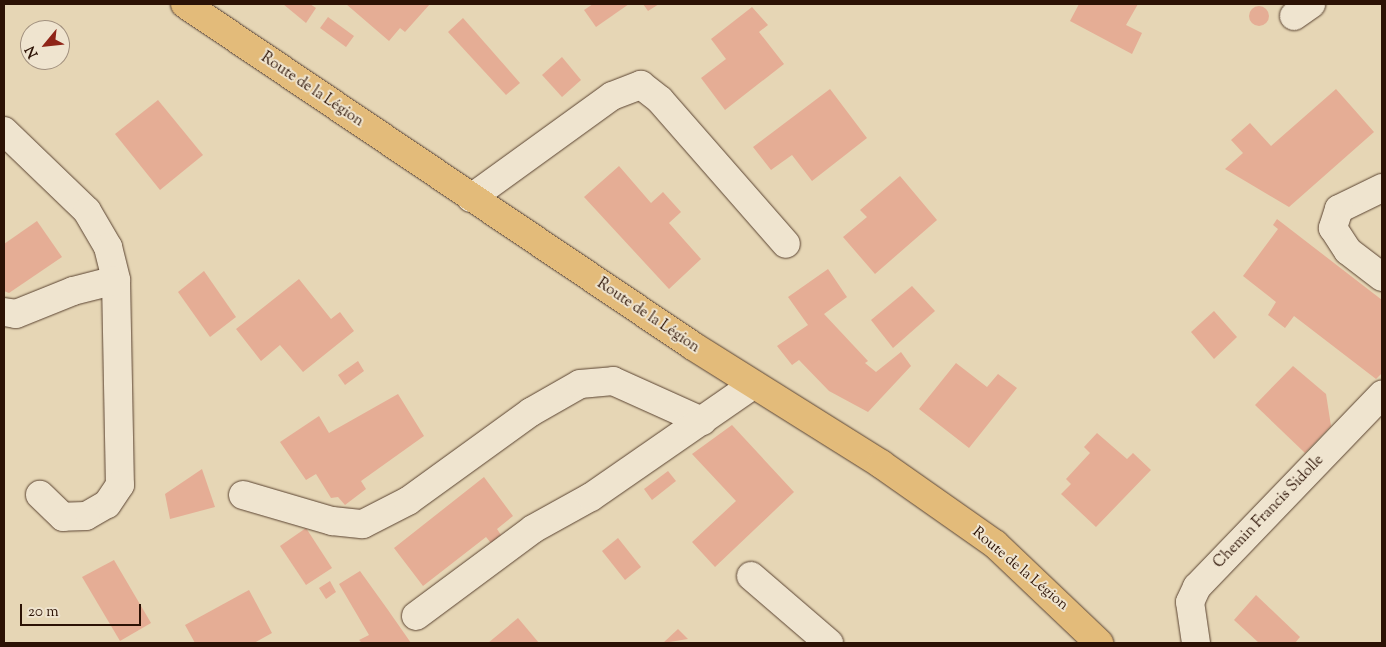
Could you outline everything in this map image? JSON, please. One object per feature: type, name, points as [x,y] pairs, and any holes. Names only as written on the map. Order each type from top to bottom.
[{"type":"main road","name":"Route de la Légion","points":[[185,4],[471,198],[753,385],[881,464],[995,544],[1099,643]]},
{"type":"street","points":[[471,198],[612,96],[641,85],[660,100],[786,244]]},
{"type":"street","points":[[4,132],[87,211],[108,247],[116,280],[120,485],[107,504],[86,516],[62,517],[40,495]]},
{"type":"street","points":[[1382,188],[1339,209],[1333,228],[1348,251],[1382,277]]},
{"type":"street","points":[[4,312],[16,314],[73,291],[116,280]]},
{"type":"street","points":[[243,495],[332,521],[362,524],[408,501],[531,412],[580,384],[613,381],[702,421]]},
{"type":"street","points":[[416,616],[533,529],[591,497],[753,385]]},
{"type":"street","name":"Chemin Francis Sidolle","points":[[1196,643],[1190,602],[1197,587],[1382,395]]},
{"type":"street","points":[[751,576],[829,643]]},
{"type":"building","points":[[283,4],[310,4],[316,8],[306,23]]},
{"type":"building","points":[[346,4],[430,4],[405,32],[400,28],[389,41]]},
{"type":"building","points":[[593,4],[629,4],[596,27],[584,10]]},
{"type":"building","points":[[643,4],[659,4],[648,11]]},
{"type":"building","points":[[1079,4],[1138,4],[1126,25],[1142,33],[1132,54],[1070,21]]},
{"type":"building","points":[[1259,6],[1266,9],[1269,16],[1266,23],[1259,26],[1252,23],[1249,16],[1252,9]]},
{"type":"building","points":[[752,7],[768,25],[759,32],[784,64],[725,110],[701,78],[726,59],[711,39]]},
{"type":"building","points":[[328,17],[354,36],[346,47],[320,28]]},
{"type":"building","points":[[463,18],[520,83],[506,95],[448,32]]},
{"type":"building","points":[[562,57],[581,80],[562,97],[542,75]]},
{"type":"building","points":[[830,89],[867,138],[812,181],[792,155],[771,170],[753,147]]},
{"type":"building","points":[[1336,89],[1374,132],[1289,207],[1225,169],[1243,153],[1231,140],[1250,123],[1271,146]]},
{"type":"building","points":[[158,100],[203,155],[160,190],[115,134]]},
{"type":"building","points":[[619,166],[651,203],[663,192],[681,212],[669,223],[701,259],[669,289],[584,197]]},
{"type":"building","points":[[900,176],[937,220],[875,274],[843,237],[867,217],[860,210]]},
{"type":"building","points":[[1277,219],[1382,300],[1382,373],[1376,379],[1294,316],[1285,328],[1268,315],[1276,302],[1243,276],[1278,229],[1273,225]]},
{"type":"building","points":[[37,221],[62,257],[9,293],[4,291],[4,244]]},
{"type":"building","points":[[828,269],[847,297],[824,314],[868,361],[865,363],[876,372],[901,352],[911,366],[868,412],[829,391],[799,360],[792,365],[777,346],[808,325],[788,297]]},
{"type":"building","points":[[204,271],[236,317],[210,337],[178,292]]},
{"type":"building","points":[[299,279],[331,319],[340,312],[354,331],[303,372],[280,345],[261,361],[236,329]]},
{"type":"building","points":[[912,286],[935,311],[893,348],[871,320]]},
{"type":"building","points":[[1214,311],[1237,337],[1214,359],[1191,332]]},
{"type":"building","points":[[358,361],[364,371],[345,385],[338,375]]},
{"type":"building","points":[[956,363],[987,387],[998,374],[1017,388],[969,448],[919,409]]},
{"type":"building","points":[[1293,366],[1326,394],[1331,426],[1305,453],[1255,405]]},
{"type":"building","points":[[398,394],[424,436],[361,481],[366,489],[345,505],[338,497],[331,498],[316,474],[306,480],[280,442],[319,416],[329,433]]},
{"type":"building","points":[[732,425],[794,492],[715,567],[692,542],[736,501],[692,454]]},
{"type":"building","points":[[1097,433],[1127,459],[1133,453],[1151,470],[1096,527],[1061,494],[1071,484],[1066,479],[1090,453],[1084,447]]},
{"type":"building","points":[[202,469],[215,507],[170,519],[165,494]]},
{"type":"building","points":[[668,471],[676,481],[652,500],[644,489]]},
{"type":"building","points":[[484,477],[513,516],[497,529],[501,535],[491,543],[486,537],[423,586],[394,548]]},
{"type":"building","points":[[306,528],[332,568],[306,585],[280,546]]},
{"type":"building","points":[[618,538],[641,567],[625,580],[602,551]]},
{"type":"building","points":[[114,560],[151,623],[120,641],[82,577]]},
{"type":"building","points":[[360,571],[411,643],[362,643],[359,640],[369,635],[339,584]]},
{"type":"building","points":[[330,581],[336,592],[326,599],[319,588]]},
{"type":"building","points":[[249,590],[272,633],[254,643],[195,643],[185,625]]},
{"type":"building","points":[[1256,595],[1300,637],[1295,643],[1259,643],[1234,620]]},
{"type":"building","points":[[518,618],[539,643],[488,643]]},
{"type":"building","points":[[678,629],[688,639],[663,643]]}]
